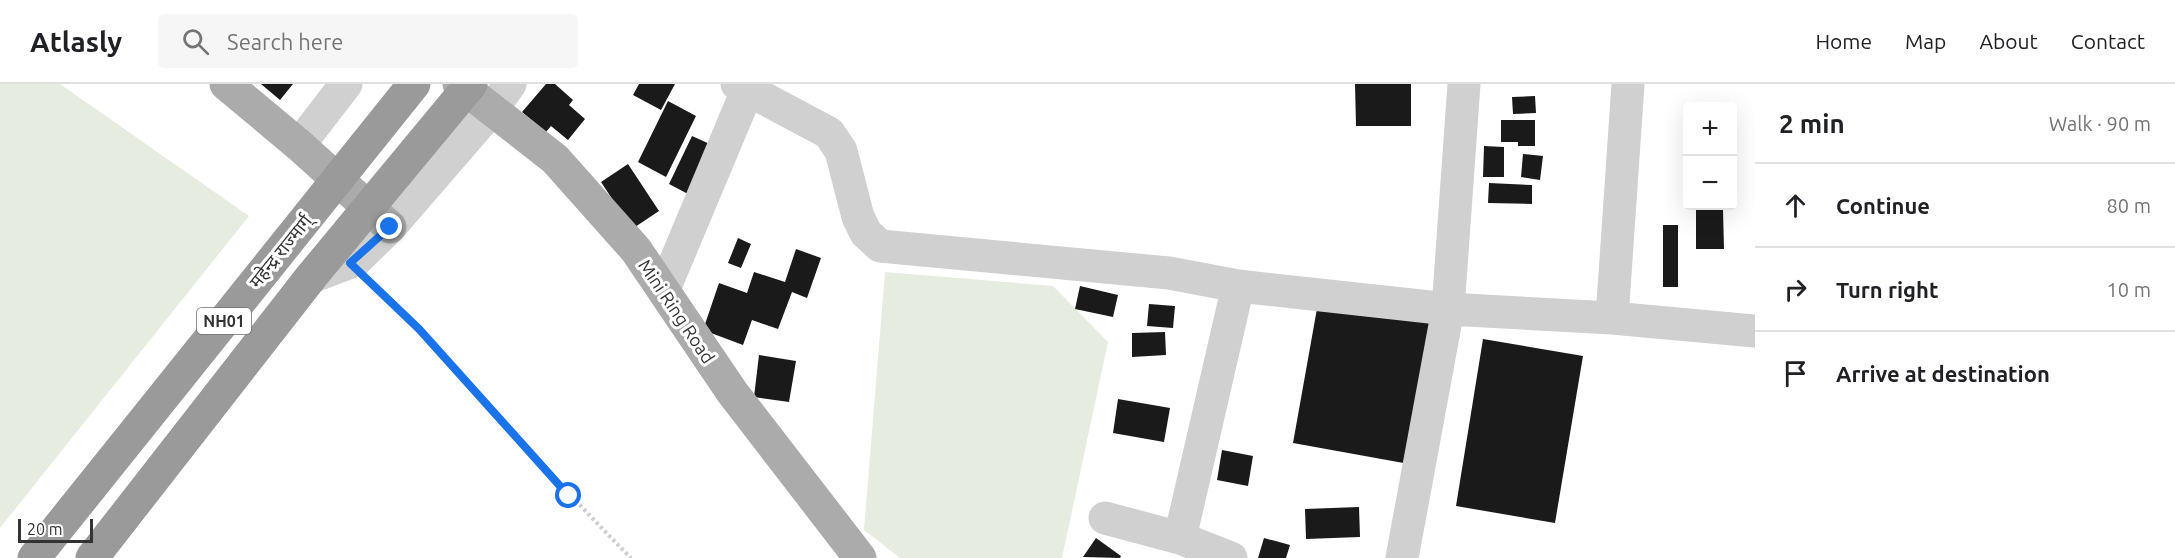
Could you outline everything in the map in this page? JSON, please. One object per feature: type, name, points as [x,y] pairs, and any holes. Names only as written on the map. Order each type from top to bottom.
[{"type":"highway","name":"महेन्द्र राज्मार्ग्","points":[[34,558],[414,84]]},
{"type":"highway","name":"NH01","points":[[92,558],[311,277],[379,217],[480,90]]},
{"type":"main road","points":[[226,84],[299,145],[379,217]]},
{"type":"main road","name":"Mini Ring Road","points":[[480,90],[555,159],[636,250],[732,392],[860,558]]},
{"type":"street","points":[[299,145],[346,84]]},
{"type":"street","points":[[1402,558],[1448,309],[1464,84]]},
{"type":"street","points":[[1612,318],[1628,84]]},
{"type":"street","points":[[664,289],[742,87],[829,133],[841,151],[858,217],[866,232],[880,246],[1169,273],[1238,286],[1448,309],[1612,318],[1755,331]]},
{"type":"street","points":[[311,277],[350,263],[379,217]]},
{"type":"street","points":[[1180,538],[1238,286]]},
{"type":"street","points":[[1105,519],[1180,538],[1231,558]]},
{"type":"path","points":[[350,263],[419,329],[569,496],[631,558]]},
{"type":"shaded area","points":[[0,84],[60,84],[249,216],[0,528]]},
{"type":"shaded area","points":[[885,272],[1053,286],[1108,342],[1062,558],[900,558],[864,530]]},
{"type":"building","points":[[261,84],[293,84],[280,100]]},
{"type":"building","points":[[546,84],[555,84],[573,100],[569,105],[585,119],[568,140],[551,126],[546,132],[522,112]]},
{"type":"building","points":[[639,84],[675,84],[661,110],[633,95]]},
{"type":"building","points":[[1355,84],[1411,84],[1411,126],[1356,126]]},
{"type":"building","points":[[1535,96],[1536,113],[1513,114],[1512,97]]},
{"type":"building","points":[[668,101],[696,116],[666,177],[638,162]]},
{"type":"building","points":[[1501,120],[1535,120],[1535,146],[1518,146],[1518,142],[1501,142]]},
{"type":"building","points":[[692,136],[712,145],[688,194],[669,184]]},
{"type":"building","points":[[1484,146],[1504,147],[1504,177],[1483,177]]},
{"type":"building","points":[[1523,154],[1543,156],[1540,180],[1521,177]]},
{"type":"building","points":[[628,164],[659,211],[632,229],[601,182]]},
{"type":"building","points":[[1489,183],[1532,185],[1532,204],[1488,203]]},
{"type":"building","points":[[1696,210],[1723,210],[1724,249],[1696,249]]},
{"type":"building","points":[[1663,225],[1678,225],[1678,287],[1663,287]]},
{"type":"building","points":[[738,238],[751,244],[741,268],[728,263]]},
{"type":"building","points":[[796,249],[821,258],[807,298],[792,292],[778,329],[752,320],[743,345],[703,330],[719,283],[747,293],[754,272],[785,282]]},
{"type":"building","points":[[1080,286],[1118,295],[1113,317],[1075,309]]},
{"type":"building","points":[[1318,303],[1433,324],[1409,464],[1293,443]]},
{"type":"building","points":[[1149,304],[1175,306],[1173,328],[1147,326]]},
{"type":"building","points":[[1165,332],[1166,355],[1132,357],[1132,333]]},
{"type":"building","points":[[1483,339],[1583,356],[1555,523],[1456,506]]},
{"type":"building","points":[[759,355],[796,361],[789,402],[754,397]]},
{"type":"building","points":[[1118,399],[1170,408],[1164,442],[1113,433]]},
{"type":"building","points":[[1222,450],[1253,456],[1248,486],[1217,480]]},
{"type":"building","points":[[1359,507],[1360,537],[1306,539],[1305,509]]},
{"type":"building","points":[[1096,538],[1121,556],[1120,558],[1083,557]]},
{"type":"building","points":[[1264,538],[1290,545],[1286,558],[1258,558]]},
{"type":"route","points":[[390,227],[350,263],[419,329],[569,496]]}]
